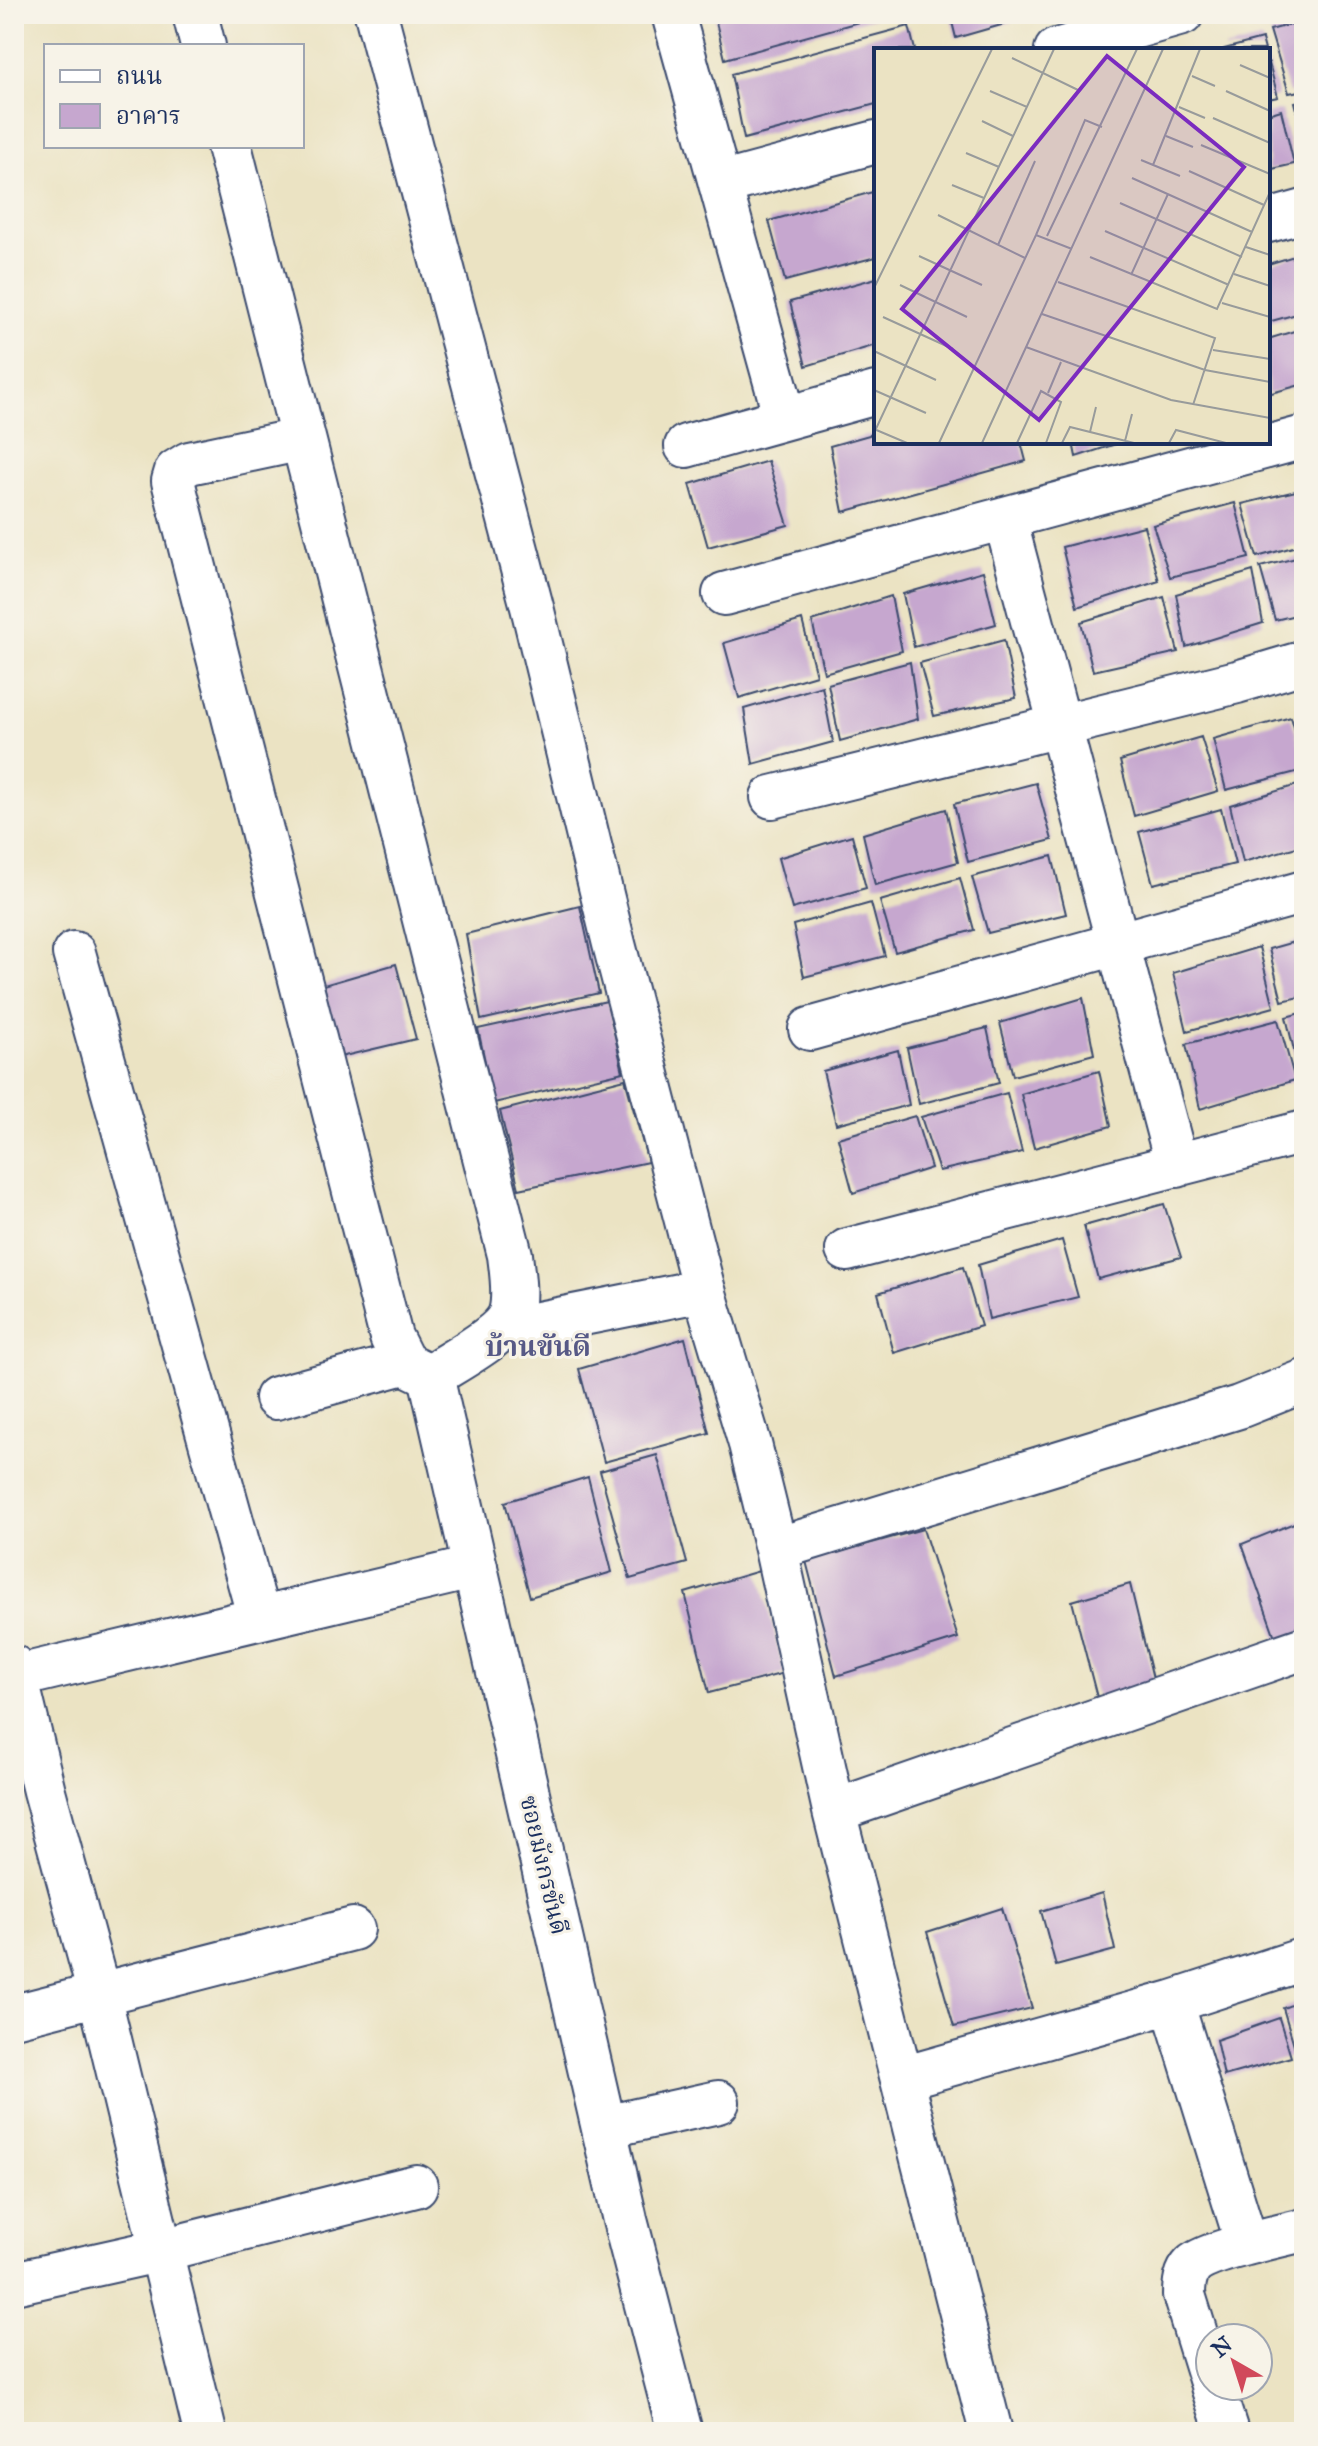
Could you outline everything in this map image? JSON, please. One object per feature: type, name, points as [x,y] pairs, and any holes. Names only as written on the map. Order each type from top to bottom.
[{"type":"street","points":[[195,14],[202,44]]},
{"type":"street","points":[[376,14],[532,607],[614,944],[704,1290],[750,1444],[834,1811],[991,2432]]},
{"type":"street","points":[[673,14],[785,418]]},
{"type":"street","points":[[1063,48],[1182,14]]},
{"type":"street","points":[[720,184],[874,143]]},
{"type":"street","points":[[230,148],[510,1255],[513,1290],[511,1314],[498,1331]]},
{"type":"street","points":[[1270,220],[1304,211]]},
{"type":"street","points":[[686,446],[874,394]]},
{"type":"street","points":[[724,594],[1304,437]]},
{"type":"street","points":[[303,439],[189,463],[176,471],[173,481],[391,1337],[417,1370]]},
{"type":"street","points":[[1005,519],[1177,1166]]},
{"type":"street","points":[[772,797],[1237,682],[1304,662]]},
{"type":"street","points":[[810,1029],[1304,892]]},
{"type":"street","points":[[74,953],[259,1618]]},
{"type":"street","points":[[847,1250],[1304,1132]]},
{"type":"street","points":[[276,1398],[417,1370],[498,1331],[704,1290]]},
{"type":"street","name":"ซอยมังกรขันดี","points":[[417,1370],[476,1567],[625,2220],[680,2432]]},
{"type":"street","points":[[776,1549],[1239,1407],[1304,1381]]},
{"type":"street","points":[[205,2432],[99,1994],[15,1674],[476,1567]]},
{"type":"street","points":[[834,1811],[1304,1648]]},
{"type":"street","points":[[14,2016],[353,1929]]},
{"type":"street","points":[[903,2078],[1172,2002],[1304,1959]]},
{"type":"street","points":[[1172,2002],[1247,2244]]},
{"type":"street","points":[[605,2127],[718,2102]]},
{"type":"street","points":[[14,2283],[162,2250],[416,2186]]},
{"type":"street","points":[[1194,2327],[1184,2295],[1184,2280],[1194,2263],[1247,2244],[1304,2230]]},
{"type":"street","points":[[1217,2402],[1227,2432]]},
{"type":"building","points":[[714,14],[884,14],[884,15],[725,59]]},
{"type":"building","points":[[950,14],[1036,14],[1036,15],[956,38]]},
{"type":"building","points":[[1304,21],[1304,90],[1289,93],[1270,30]]},
{"type":"building","points":[[909,26],[914,48],[874,48],[874,105],[744,139],[731,74]]},
{"type":"building","points":[[1262,39],[1264,48],[1228,48]]},
{"type":"building","points":[[1270,67],[1278,97],[1270,99]]},
{"type":"building","points":[[1304,100],[1304,133],[1303,133],[1295,102]]},
{"type":"building","points":[[1281,110],[1294,164],[1270,170],[1270,113]]},
{"type":"building","points":[[874,192],[874,258],[785,281],[769,221]]},
{"type":"building","points":[[1304,253],[1304,312],[1270,321],[1270,263]]},
{"type":"building","points":[[874,279],[874,346],[806,366],[790,302]]},
{"type":"building","points":[[1304,328],[1304,384],[1270,393],[1270,338]]},
{"type":"building","points":[[874,434],[874,444],[1022,444],[1026,461],[843,512],[830,446]]},
{"type":"building","points":[[1073,444],[1116,444],[1076,457]]},
{"type":"building","points":[[768,461],[788,525],[708,547],[690,484]]},
{"type":"building","points":[[1304,489],[1304,544],[1257,557],[1242,504]]},
{"type":"building","points":[[1235,503],[1249,558],[1170,577],[1153,525]]},
{"type":"building","points":[[1144,526],[1159,581],[1077,607],[1062,547]]},
{"type":"building","points":[[1304,556],[1304,613],[1275,620],[1260,567]]},
{"type":"building","points":[[983,571],[996,624],[914,647],[903,594]]},
{"type":"building","points":[[1253,571],[1263,623],[1186,647],[1176,594]]},
{"type":"building","points":[[891,596],[902,651],[824,673],[812,621]]},
{"type":"building","points":[[1164,597],[1178,652],[1093,671],[1081,622]]},
{"type":"building","points":[[802,620],[816,675],[739,698],[724,643]]},
{"type":"building","points":[[1004,640],[1016,698],[934,716],[920,663]]},
{"type":"building","points":[[910,662],[918,719],[840,741],[828,684]]},
{"type":"building","points":[[822,686],[833,742],[753,764],[744,709]]},
{"type":"building","points":[[1291,717],[1304,770],[1226,790],[1213,739]]},
{"type":"building","points":[[1201,737],[1218,791],[1134,816],[1120,761]]},
{"type":"building","points":[[1036,783],[1052,840],[968,862],[954,804]]},
{"type":"building","points":[[1304,783],[1304,845],[1243,862],[1230,805]]},
{"type":"building","points":[[946,809],[958,862],[875,885],[863,834]]},
{"type":"building","points":[[1221,809],[1235,864],[1153,884],[1139,832]]},
{"type":"building","points":[[852,835],[866,888],[792,909],[778,858]]},
{"type":"building","points":[[1052,856],[1066,914],[988,933],[972,877]]},
{"type":"building","points":[[960,878],[974,930],[895,952],[880,901]]},
{"type":"building","points":[[871,903],[885,956],[804,977],[793,925]]},
{"type":"building","points":[[580,906],[599,993],[481,1020],[466,934]]},
{"type":"building","points":[[1304,939],[1304,996],[1282,1001],[1269,949]]},
{"type":"building","points":[[1259,947],[1274,1007],[1187,1031],[1173,973]]},
{"type":"building","points":[[396,964],[416,1039],[340,1057],[324,985]]},
{"type":"building","points":[[1083,998],[1094,1054],[1013,1076],[1000,1023]]},
{"type":"building","points":[[607,1001],[623,1072],[494,1103],[478,1029]]},
{"type":"building","points":[[1304,1012],[1304,1070],[1299,1071],[1286,1017]]},
{"type":"building","points":[[1278,1020],[1295,1080],[1200,1109],[1186,1044]]},
{"type":"building","points":[[987,1028],[999,1083],[919,1104],[907,1048]]},
{"type":"building","points":[[898,1050],[909,1105],[836,1124],[823,1071]]},
{"type":"building","points":[[1099,1071],[1111,1126],[1034,1148],[1021,1094]]},
{"type":"building","points":[[625,1079],[648,1162],[519,1189],[500,1111]]},
{"type":"building","points":[[1007,1093],[1022,1152],[939,1171],[921,1117]]},
{"type":"building","points":[[915,1116],[931,1168],[853,1193],[838,1138]]},
{"type":"building","points":[[1164,1204],[1181,1257],[1098,1279],[1084,1226]]},
{"type":"building","points":[[1062,1240],[1078,1297],[989,1319],[978,1265]]},
{"type":"building","points":[[963,1267],[981,1326],[894,1353],[878,1293]]},
{"type":"building","points":[[685,1338],[709,1433],[604,1462],[579,1369]]},
{"type":"building","points":[[657,1455],[687,1563],[630,1579],[600,1471]]},
{"type":"building","points":[[588,1477],[612,1572],[530,1597],[505,1502]]},
{"type":"building","points":[[1304,1519],[1304,1643],[1280,1651],[1242,1544]]},
{"type":"building","points":[[923,1529],[958,1638],[836,1676],[806,1561]]},
{"type":"building","points":[[759,1571],[784,1673],[709,1693],[685,1593]]},
{"type":"building","points":[[1130,1584],[1156,1691],[1100,1709],[1072,1601]]},
{"type":"building","points":[[1102,1893],[1115,1950],[1056,1966],[1041,1911]]},
{"type":"building","points":[[1002,1908],[1032,2008],[954,2027],[927,1932]]},
{"type":"building","points":[[1304,2000],[1304,2075],[1303,2075],[1283,2008]]},
{"type":"building","points":[[1279,2018],[1291,2057],[1224,2076],[1216,2040]]},
{"type":"district","name":"บ้านขันดี","points":[[538,1346]]}]
